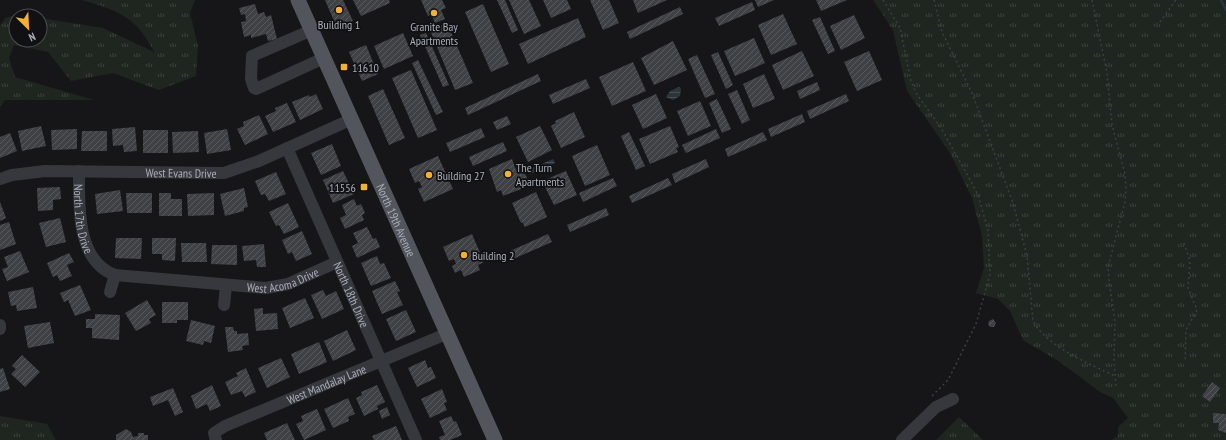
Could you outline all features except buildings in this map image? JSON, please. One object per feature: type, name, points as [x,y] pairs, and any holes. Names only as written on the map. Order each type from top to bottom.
[{"type":"main road","name":"North 19th Avenue","points":[[298,0],[446,334],[495,440]]},
{"type":"street","points":[[312,30],[252,56],[250,74],[254,88],[256,89],[324,58]]},
{"type":"street","name":"West Evans Drive","points":[[0,180],[12,175],[39,172],[79,171],[224,173],[246,166],[352,119]]},
{"type":"street","name":"North 18th Drive","points":[[287,148],[416,440]]},
{"type":"street","name":"North 17th Drive","points":[[79,171],[81,225],[89,250],[97,263]]},
{"type":"street","name":"West Acoma Drive","points":[[97,263],[109,273],[115,275],[226,286],[266,288],[282,286],[337,262]]},
{"type":"street","points":[[110,292],[115,275]]},
{"type":"street","points":[[224,305],[226,286]]},
{"type":"street","name":"West Mandalay Lane","points":[[216,440],[214,433],[225,426],[382,362],[446,334]]},
{"type":"street","points":[[902,440],[936,407],[953,399]]},
{"type":"path","points":[[883,0],[900,28],[911,82],[916,93],[941,128],[978,195],[988,230],[990,275],[976,324],[948,380],[927,401]]},
{"type":"path","points":[[934,0],[942,32],[972,93],[1013,203],[1027,256],[1033,321],[1037,328],[1056,344],[1082,360],[1115,376]]},
{"type":"path","points":[[1092,0],[1107,73],[1112,125],[1125,174],[1126,185],[1125,202],[1108,267],[1116,322],[1114,359],[1116,387]]},
{"type":"path","points":[[1160,22],[1176,0]]},
{"type":"path","points":[[1184,243],[1190,261],[1188,288],[1197,310],[1186,330],[1185,362]]},
{"type":"green space","points":[[82,0],[195,0],[190,13],[198,46],[196,76],[159,90],[113,73],[71,81],[48,52],[29,48],[48,48],[48,19],[103,28],[154,52],[147,40],[133,23],[106,7]]},
{"type":"green space","points":[[873,0],[1226,0],[1226,440],[1112,440],[1118,436],[1118,427],[1128,418],[1113,398],[1100,392],[1060,362],[1023,340],[1010,311],[998,299],[976,293],[984,268],[982,236],[972,198],[950,153],[907,91],[893,30]]},
{"type":"green space","points":[[8,17],[8,48],[13,48],[9,58],[15,77],[94,100],[5,100],[0,107],[0,26],[5,18]]},
{"type":"green space","points":[[0,416],[47,424],[56,440],[0,440]]},
{"type":"green space","points":[[959,417],[983,440],[936,440]]},
{"type":"shaded area","points":[[679,87],[681,89],[680,96],[673,100],[666,97],[670,91]]},
{"type":"shaded area","points":[[553,159],[555,163],[530,174],[528,170]]},
{"type":"waterway","points":[[1221,0],[1226,10]]},
{"type":"place","name":"Building 1","points":[[339,10]]},
{"type":"place","name":"Granite Bay Apartments","points":[[434,13]]},
{"type":"place","name":"11610","points":[[344,67]]},
{"type":"place","name":"The Turn Apartments","points":[[508,174]]},
{"type":"place","name":"Building 27","points":[[429,175]]},
{"type":"place","name":"11556","points":[[364,187]]},
{"type":"place","name":"Building 2","points":[[464,255]]}]
